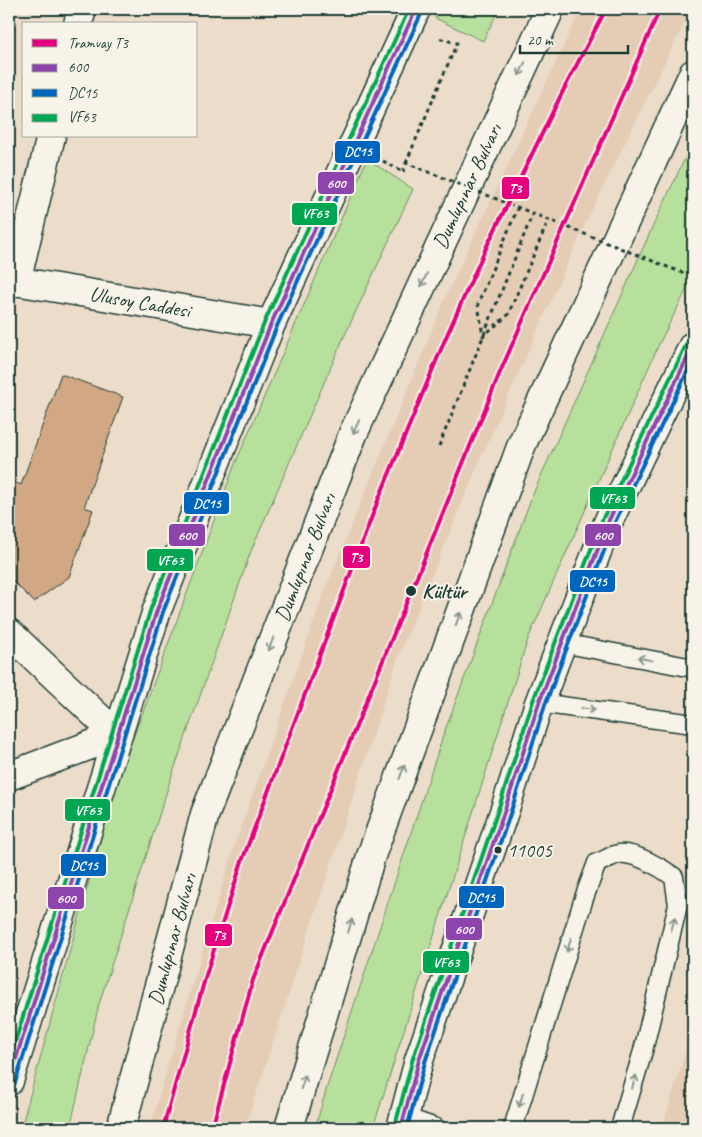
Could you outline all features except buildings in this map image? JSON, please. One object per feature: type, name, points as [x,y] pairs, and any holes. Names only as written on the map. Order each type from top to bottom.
[{"type":"main road","points":[[79,22],[82,9]]},
{"type":"main road","points":[[9,1081],[157,610],[271,324],[416,9]]},
{"type":"main road","name":"Dumlupınar Bulvarı","points":[[121,1128],[205,814],[353,434],[550,9]]},
{"type":"main road","points":[[289,1128],[372,856],[522,444],[693,74]]},
{"type":"main road","points":[[12,281],[50,138]]},
{"type":"main road","name":"Ulusoy Caddesi","points":[[12,281],[271,324]]},
{"type":"main road","points":[[403,1123],[420,1060],[539,703],[609,520],[693,346]]},
{"type":"main road","points":[[9,633],[117,735]]},
{"type":"main road","points":[[9,776],[117,735]]},
{"type":"lane","points":[[562,643],[693,668]]},
{"type":"lane","points":[[539,703],[693,724]]},
{"type":"lane","points":[[513,1128],[584,898],[597,863],[620,854],[660,866],[674,877],[678,906],[643,1050],[620,1128]]},
{"type":"lane","points":[[403,1123],[436,1128]]},
{"type":"path","points":[[403,172],[457,43],[431,36]]},
{"type":"path","points":[[406,163],[693,277]]},
{"type":"path","points":[[483,336],[478,304],[518,207]]},
{"type":"path","points":[[439,446],[533,213]]},
{"type":"path","points":[[483,336],[508,315],[550,220]]},
{"type":"shaded area","points":[[581,9],[691,9],[585,224],[482,455],[399,655],[245,1128],[150,1128],[233,850],[325,590],[447,294]]},
{"type":"shaded area","points":[[693,1028],[693,1128],[662,1128]]},
{"type":"green space","points":[[440,9],[499,9],[483,41],[435,18]]},
{"type":"green space","points":[[693,141],[693,277],[660,342],[528,639],[373,1128],[315,1128],[444,733],[532,496]]},
{"type":"green space","points":[[367,159],[413,189],[343,339],[251,551],[170,781],[99,1004],[70,1128],[21,1128],[115,787],[235,464]]},
{"type":"tram line","name":"T3","points":[[163,1128],[206,975],[242,861],[377,503],[484,252],[564,89],[606,9]]},
{"type":"tram line","name":"T3","points":[[212,1128],[253,980],[501,370],[660,9]]},
{"type":"transit line","name":"VF63","points":[[9,1061],[151,608],[265,321],[409,9]]},
{"type":"transit line","name":"600","points":[[9,1081],[157,610],[271,324],[416,9]]},
{"type":"transit line","name":"DC15","points":[[15,1083],[163,612],[277,326],[422,12]]},
{"type":"transit line","name":"VF63","points":[[395,1126],[413,1058],[499,807],[533,701],[603,518],[687,343]]},
{"type":"transit line","name":"600","points":[[401,1128],[419,1060],[505,809],[539,703],[609,520],[693,346]]},
{"type":"transit line","name":"DC15","points":[[407,1128],[425,1062],[511,811],[545,705],[615,522],[693,360]]},
{"type":"place","name":"Kültür","points":[[411,591]]},
{"type":"place","name":"11005","points":[[498,850]]}]
